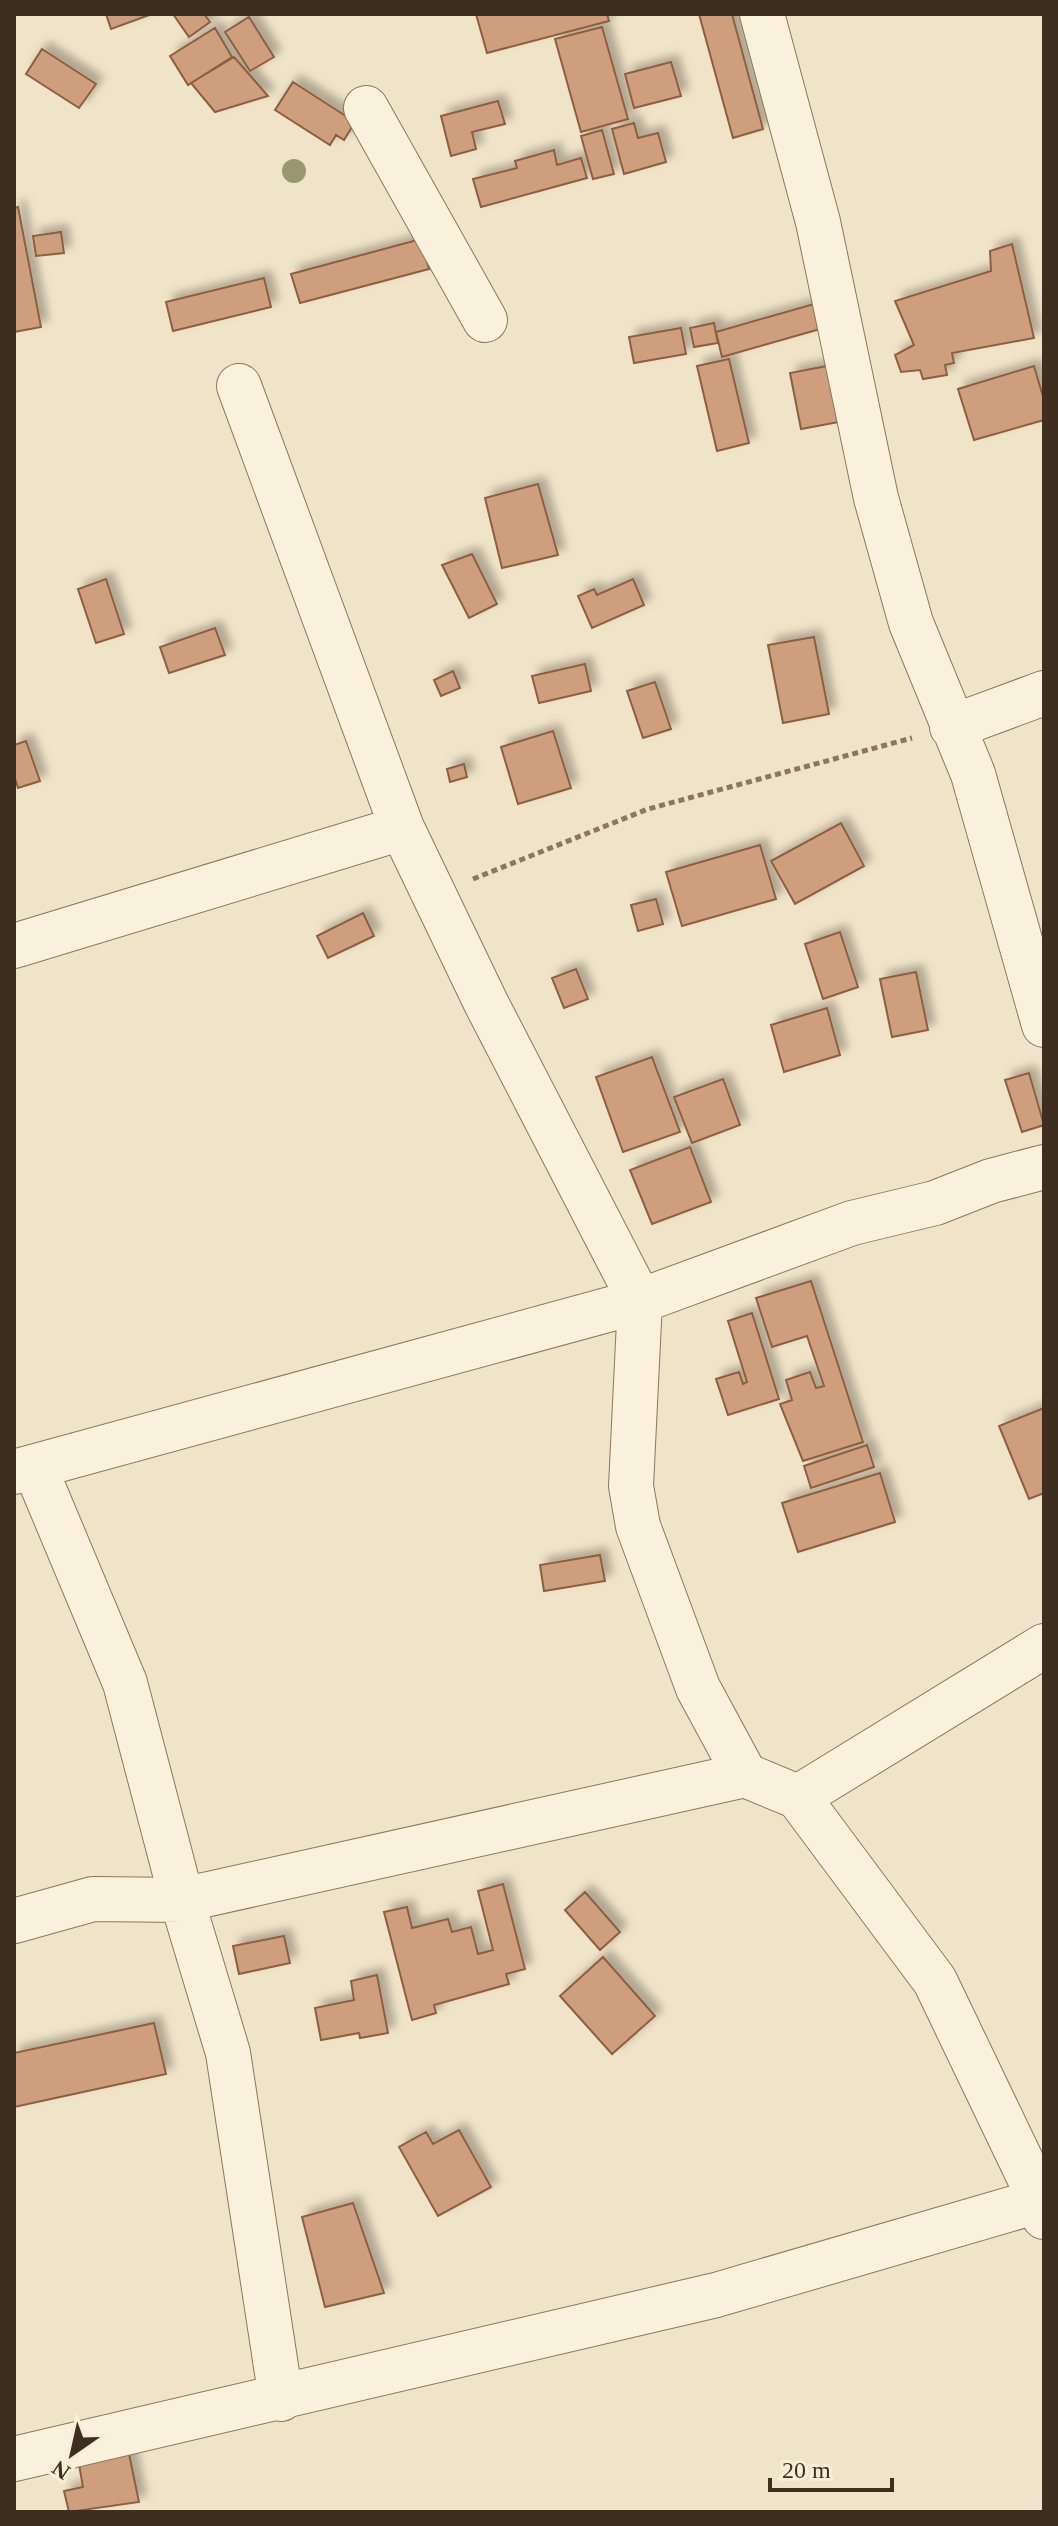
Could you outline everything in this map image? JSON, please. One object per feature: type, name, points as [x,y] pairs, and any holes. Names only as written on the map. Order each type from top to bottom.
[{"type":"street","points":[[762,14],[818,222],[876,498],[911,623],[973,774],[1044,1025]]},
{"type":"street","points":[[366,108],[485,320]]},
{"type":"street","points":[[239,386],[402,828],[640,1301],[631,1486],[638,1526],[698,1688],[745,1775]]},
{"type":"street","points":[[952,727],[1044,693]]},
{"type":"street","points":[[14,946],[402,828]]},
{"type":"street","points":[[281,2399],[228,2053],[182,1900],[125,1683],[24,1470],[640,1301],[852,1223],[935,1203],[991,1181],[1044,1167]]},
{"type":"street","points":[[798,1797],[1044,1646]]},
{"type":"street","points":[[14,1921],[93,1899],[182,1900],[745,1775],[798,1797],[935,1981],[1039,2191],[716,2295],[14,2459]]},
{"type":"path","points":[[434,894],[648,809],[952,727]]},
{"type":"building","points":[[106,14],[152,14],[111,29]]},
{"type":"building","points":[[173,14],[204,14],[210,22],[189,37]]},
{"type":"building","points":[[476,14],[607,14],[609,21],[487,53]]},
{"type":"building","points":[[699,14],[732,14],[763,129],[733,138]]},
{"type":"building","points":[[249,17],[274,57],[250,71],[225,32]]},
{"type":"building","points":[[602,27],[628,119],[581,132],[555,39]]},
{"type":"building","points":[[215,28],[232,57],[188,85],[170,56]]},
{"type":"building","points":[[42,49],[96,84],[79,108],[26,74]]},
{"type":"building","points":[[234,57],[268,96],[215,112],[191,83]]},
{"type":"building","points":[[671,62],[681,96],[634,108],[625,74]]},
{"type":"building","points":[[293,82],[355,122],[344,140],[336,135],[330,145],[275,110]]},
{"type":"building","points":[[498,101],[505,124],[472,132],[476,149],[451,156],[441,116]]},
{"type":"building","points":[[634,123],[638,138],[658,133],[666,162],[624,174],[612,129]]},
{"type":"building","points":[[602,130],[614,174],[593,179],[581,136]]},
{"type":"building","points":[[554,150],[557,165],[581,158],[587,178],[481,207],[473,179],[517,168],[515,161]]},
{"type":"building","points":[[18,207],[41,327],[14,332],[14,208]]},
{"type":"building","points":[[61,232],[64,253],[36,256],[33,236]]},
{"type":"building","points":[[421,239],[429,269],[300,303],[291,274]]},
{"type":"building","points":[[1012,244],[1034,338],[952,353],[954,363],[945,365],[947,375],[923,379],[920,370],[901,372],[895,355],[914,345],[895,301],[991,271],[990,251]]},
{"type":"building","points":[[264,278],[271,307],[173,331],[166,302]]},
{"type":"building","points":[[814,304],[820,329],[722,357],[716,332]]},
{"type":"building","points":[[714,323],[718,343],[694,347],[690,328]]},
{"type":"building","points":[[681,328],[686,354],[634,363],[629,337]]},
{"type":"building","points":[[729,359],[749,443],[717,451],[697,366]]},
{"type":"building","points":[[832,365],[844,421],[801,429],[790,373]]},
{"type":"building","points":[[1034,366],[1044,400],[1044,420],[974,440],[958,389]]},
{"type":"building","points":[[538,484],[558,555],[502,568],[485,498]]},
{"type":"building","points":[[472,554],[497,604],[469,618],[442,565]]},
{"type":"building","points":[[106,579],[124,634],[96,643],[78,589]]},
{"type":"building","points":[[633,579],[644,605],[592,628],[578,596],[594,589],[597,595]]},
{"type":"building","points":[[215,628],[225,655],[169,673],[160,647]]},
{"type":"building","points":[[814,637],[829,714],[783,723],[768,645]]},
{"type":"building","points":[[585,664],[591,691],[539,703],[532,676]]},
{"type":"building","points":[[453,671],[460,688],[441,696],[434,680]]},
{"type":"building","points":[[655,682],[671,729],[643,738],[627,691]]},
{"type":"building","points":[[553,731],[571,788],[518,804],[501,747]]},
{"type":"building","points":[[26,741],[40,781],[18,788],[14,775],[14,745]]},
{"type":"building","points":[[464,764],[467,777],[450,782],[447,769]]},
{"type":"building","points":[[841,823],[864,866],[795,904],[771,861]]},
{"type":"building","points":[[760,845],[776,899],[682,926],[666,872]]},
{"type":"building","points":[[656,899],[663,924],[638,931],[631,905]]},
{"type":"building","points":[[363,913],[374,936],[328,958],[317,936]]},
{"type":"building","points":[[840,932],[858,987],[823,999],[805,944]]},
{"type":"building","points":[[576,969],[588,999],[564,1008],[552,978]]},
{"type":"building","points":[[916,972],[928,1030],[892,1037],[880,979]]},
{"type":"building","points":[[827,1008],[840,1055],[784,1072],[771,1025]]},
{"type":"building","points":[[652,1057],[680,1132],[623,1152],[596,1077]]},
{"type":"building","points":[[1029,1073],[1044,1125],[1022,1132],[1005,1080]]},
{"type":"building","points":[[723,1079],[740,1125],[692,1143],[674,1097]]},
{"type":"building","points":[[690,1147],[711,1202],[652,1224],[630,1170]]},
{"type":"building","points":[[811,1281],[863,1442],[803,1461],[780,1404],[792,1400],[786,1380],[810,1372],[816,1388],[824,1386],[807,1336],[772,1347],[756,1298]]},
{"type":"building","points":[[752,1313],[779,1399],[728,1415],[716,1379],[739,1372],[743,1384],[747,1382],[728,1321]]},
{"type":"building","points":[[1044,1408],[1044,1493],[1029,1499],[999,1426]]},
{"type":"building","points":[[867,1445],[874,1467],[811,1488],[804,1466]]},
{"type":"building","points":[[880,1473],[895,1522],[798,1552],[782,1503]]},
{"type":"building","points":[[600,1555],[605,1581],[544,1591],[540,1565]]},
{"type":"building","points":[[503,1884],[525,1969],[506,1974],[509,1984],[434,2005],[436,2013],[412,2020],[384,1912],[407,1907],[412,1928],[448,1919],[452,1932],[471,1927],[478,1954],[493,1950],[478,1891]]},
{"type":"building","points":[[585,1892],[620,1932],[600,1950],[565,1910]]},
{"type":"building","points":[[284,1936],[290,1963],[239,1974],[233,1946]]},
{"type":"building","points":[[603,1957],[655,2016],[612,2054],[560,1996]]},
{"type":"building","points":[[377,1975],[388,2033],[360,2038],[359,2033],[321,2040],[315,2008],[354,2000],[351,1981]]},
{"type":"building","points":[[154,2023],[166,2074],[14,2107],[14,2053]]},
{"type":"building","points":[[459,2130],[491,2187],[438,2216],[399,2147],[426,2132],[433,2144]]},
{"type":"building","points":[[353,2203],[384,2293],[325,2307],[302,2217]]},
{"type":"building","points":[[128,2449],[139,2502],[69,2512],[64,2491],[83,2487],[78,2459]]}]
